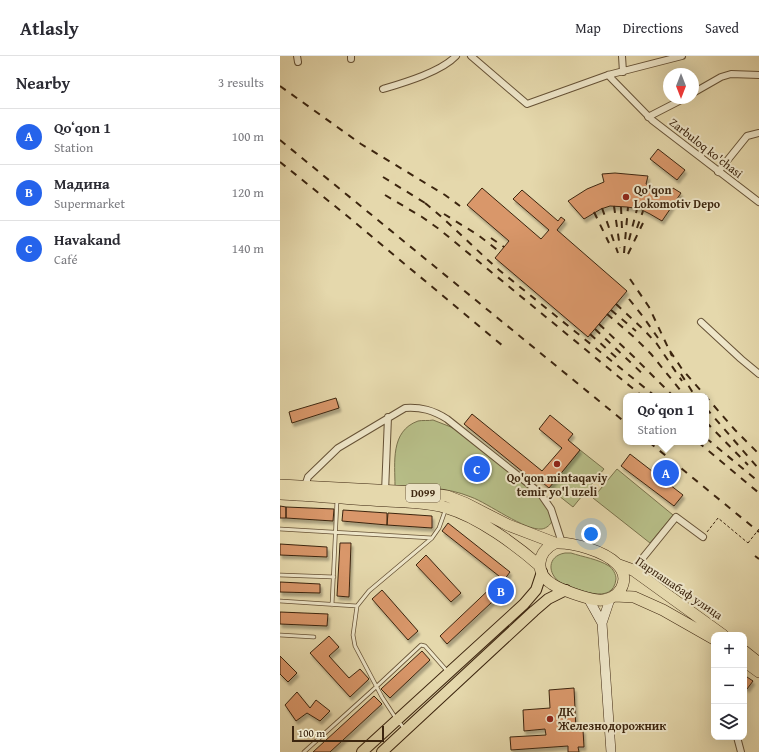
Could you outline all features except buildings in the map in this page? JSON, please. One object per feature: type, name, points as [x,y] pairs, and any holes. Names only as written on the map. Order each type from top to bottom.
[{"type":"highway","name":"D099","points":[[280,485],[305,486],[384,496],[446,508],[460,513],[497,534],[527,554],[552,584],[588,598],[603,600],[612,598]]},
{"type":"highway","name":"D099","points":[[280,494],[338,498],[384,496],[416,492],[447,496],[465,503],[508,525],[559,543],[573,544],[591,550],[607,556],[619,565]]},
{"type":"highway","points":[[541,569],[540,559],[543,552],[548,546],[559,543]]},
{"type":"highway","points":[[612,598],[621,590],[623,583],[622,571],[619,565]]},
{"type":"highway","name":"Парпашабаф улица","points":[[619,565],[633,570],[719,632]]},
{"type":"highway","name":"Парпашабаф улица","points":[[612,598],[634,597],[663,610],[711,637]]},
{"type":"highway","points":[[747,653],[759,663]]},
{"type":"highway","points":[[747,662],[759,672]]},
{"type":"main road","points":[[362,752],[524,604],[536,590],[541,569]]},
{"type":"main road","points":[[382,752],[534,610],[548,599],[570,591]]},
{"type":"main road","points":[[588,598],[602,623],[611,752]]},
{"type":"main road","points":[[602,623],[612,598]]},
{"type":"street","points":[[383,89],[419,77],[443,66],[456,56]]},
{"type":"street","points":[[622,56],[623,72]]},
{"type":"street","points":[[475,57],[527,104],[608,76],[682,56]]},
{"type":"street","points":[[699,90],[721,77],[731,74],[759,75]]},
{"type":"street","name":"Zarbuloq ko'chasi","points":[[608,76],[648,117],[759,202]]},
{"type":"street","points":[[648,117],[673,104]]},
{"type":"street","points":[[718,172],[747,136],[759,133]]},
{"type":"street","points":[[701,322],[759,374]]},
{"type":"street","points":[[305,486],[308,477],[338,448],[405,408],[416,407],[428,409],[438,412],[540,493],[551,509],[555,518],[559,543]]},
{"type":"street","points":[[384,496],[388,417]]},
{"type":"street","points":[[633,570],[676,517],[703,538]]},
{"type":"street","points":[[738,740],[741,752]]},
{"type":"lane","points":[[332,604],[338,498]]},
{"type":"lane","points":[[406,730],[376,688],[355,646],[353,635],[357,606],[369,591],[432,538],[439,528],[446,508]]},
{"type":"lane","points":[[280,529],[432,538]]},
{"type":"lane","points":[[280,575],[334,577]]},
{"type":"lane","points":[[280,601],[357,606]]},
{"type":"lane","points":[[280,635],[314,637]]},
{"type":"lane","points":[[304,752],[376,688],[421,645],[425,646],[450,673]]},
{"type":"path","points":[[703,538],[718,518],[748,542],[759,529]]},
{"type":"green space","points":[[433,420],[451,427],[474,441],[542,500],[552,513],[553,520],[550,525],[542,529],[526,526],[478,500],[453,491],[433,488],[395,486],[395,458],[398,440],[409,426],[418,421]]},
{"type":"green space","points":[[580,450],[604,469],[573,507],[549,488]]},
{"type":"green space","points":[[617,469],[673,515],[650,543],[593,498]]},
{"type":"green space","points":[[565,553],[590,558],[609,566],[616,577],[613,587],[608,592],[601,594],[584,591],[561,583],[553,575],[551,566],[552,561],[555,558]]},
{"type":"railway","points":[[280,86],[361,144],[445,195],[460,206]]},
{"type":"railway","points":[[280,140],[623,421]]},
{"type":"railway","points":[[280,162],[503,346]]},
{"type":"railway","points":[[383,177],[430,206]]},
{"type":"railway","points":[[385,195],[439,229],[638,393]]},
{"type":"railway","points":[[425,203],[499,270],[651,393]]},
{"type":"railway","points":[[614,206],[620,248]]},
{"type":"railway","points":[[621,207],[622,229]]},
{"type":"railway","points":[[624,253],[628,207]]},
{"type":"railway","points":[[602,208],[618,253]]},
{"type":"railway","points":[[629,240],[637,209]]},
{"type":"railway","points":[[637,228],[643,211]]},
{"type":"railway","points":[[594,212],[609,243]]},
{"type":"railway","points":[[444,214],[478,235],[500,252]]},
{"type":"railway","points":[[628,254],[643,223]]},
{"type":"railway","points":[[491,238],[504,247]]},
{"type":"railway","points":[[630,279],[649,307],[672,356]]},
{"type":"railway","points":[[629,299],[658,338]]},
{"type":"railway","points":[[616,304],[657,344],[682,381]]},
{"type":"railway","points":[[611,310],[636,331]]},
{"type":"railway","points":[[607,314],[651,354],[683,393]]},
{"type":"railway","points":[[599,324],[670,393]]},
{"type":"railway","points":[[595,329],[645,376]]},
{"type":"railway","points":[[590,334],[618,359]]},
{"type":"railway","points":[[670,351],[682,369],[703,393]]},
{"type":"railway","points":[[681,374],[693,393]]},
{"type":"railway","points":[[709,400],[735,430],[759,454]]},
{"type":"railway","points":[[709,411],[758,468]]},
{"type":"railway","points":[[709,425],[748,465]]},
{"type":"railway","points":[[709,440],[759,482]]},
{"type":"railway","points":[[653,445],[759,532]]},
{"type":"railway","points":[[702,445],[759,493]]},
{"type":"railway","points":[[755,556],[759,559]]},
{"type":"place","name":"Qo'qon Lokomotiv Depo","points":[[626,197]]},
{"type":"place","name":"Qo'qon mintaqaviy temir yo'l uzeli","points":[[557,464]]},
{"type":"place","name":"Havakand","points":[[477,469]]},
{"type":"place","name":"Qoʻqon 1","points":[[666,473]]},
{"type":"place","name":"Мадина","points":[[501,591]]},
{"type":"place","name":"ДК Железнодорожник","points":[[550,719]]}]
